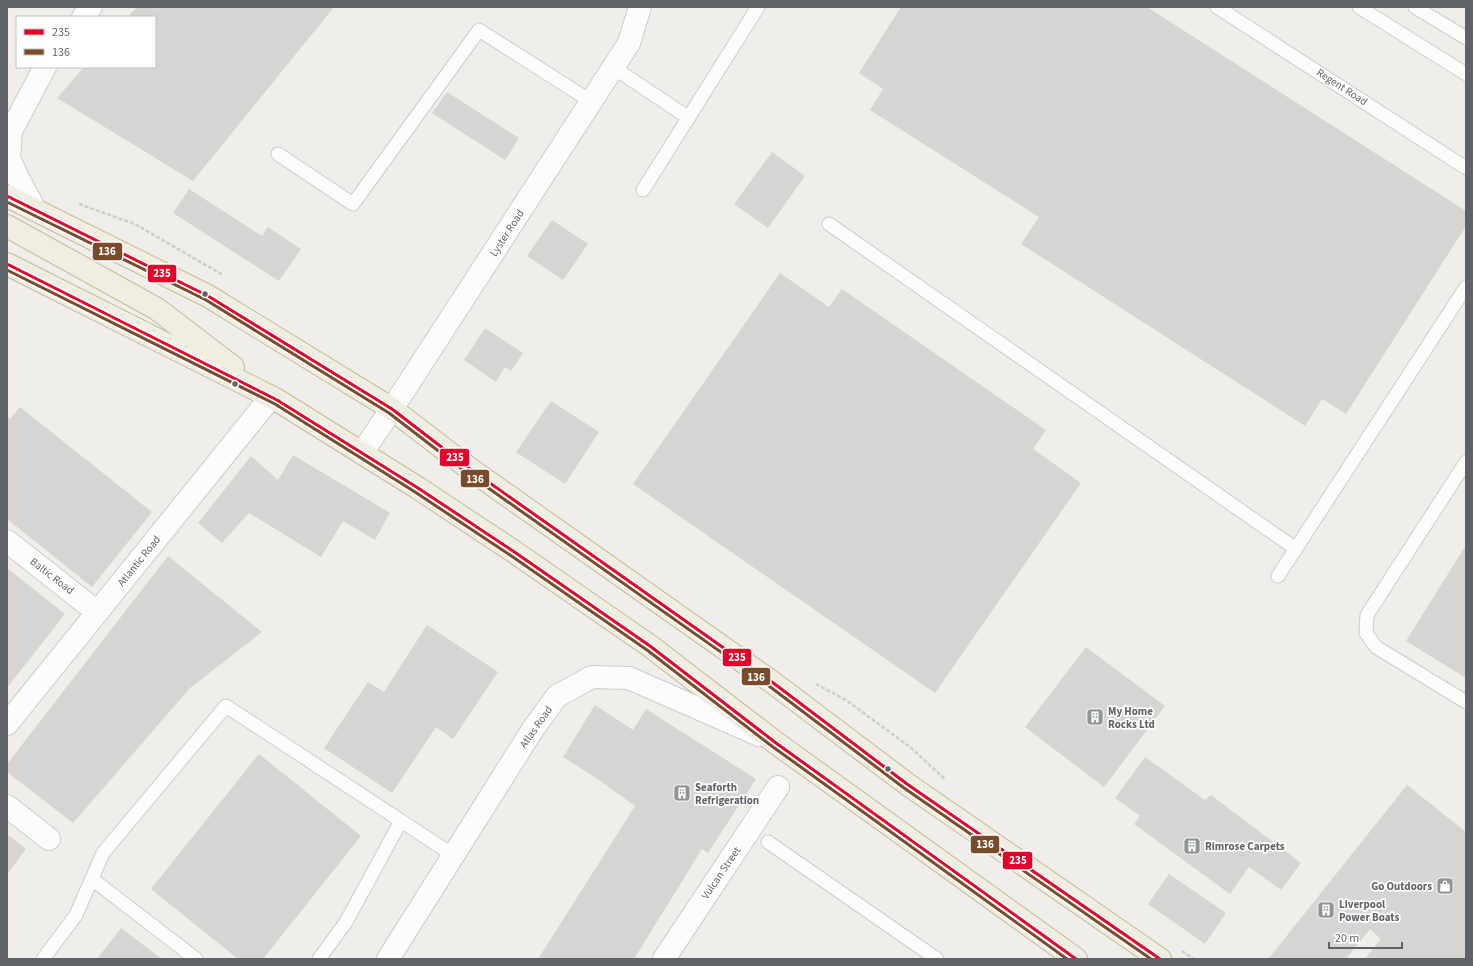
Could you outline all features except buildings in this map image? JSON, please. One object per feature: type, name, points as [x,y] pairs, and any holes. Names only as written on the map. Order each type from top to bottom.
[{"type":"highway","points":[[7,196],[34,208],[208,296],[392,409],[470,469],[772,682],[907,784],[1160,959]]},
{"type":"highway","points":[[7,226],[157,309],[274,399]]},
{"type":"highway","points":[[7,264],[274,399],[362,453],[513,551],[650,646],[776,743],[1076,959]]},
{"type":"street","points":[[84,16],[91,7]]},
{"type":"street","name":"Lyster Road","points":[[362,453],[614,68],[629,43],[640,7]]},
{"type":"street","points":[[7,105],[40,68]]},
{"type":"street","points":[[34,208],[18,178],[10,158],[9,132],[45,68]]},
{"type":"street","name":"Atlantic Road","points":[[7,724],[240,436],[274,399]]},
{"type":"street","name":"Baltic Road","points":[[7,541],[97,612]]},
{"type":"street","name":"Atlas Road","points":[[388,959],[532,729],[557,696],[592,677],[629,678],[776,743]]},
{"type":"street","name":"Vulcan Street","points":[[664,959],[778,787]]},
{"type":"street","points":[[7,806],[49,839]]},
{"type":"lane","points":[[643,190],[758,7]]},
{"type":"lane","name":"Regent Road","points":[[1217,7],[1466,168]]},
{"type":"lane","points":[[1359,7],[1466,74]]},
{"type":"lane","points":[[1415,7],[1466,38]]},
{"type":"lane","points":[[278,154],[353,204],[479,30],[592,102]]},
{"type":"lane","points":[[614,68],[689,118]]},
{"type":"lane","points":[[829,224],[1296,549]]},
{"type":"lane","points":[[1278,576],[1466,287]]},
{"type":"lane","points":[[1466,462],[1368,615],[1366,633],[1376,647],[1466,702]]},
{"type":"lane","points":[[43,959],[76,915],[103,853],[226,706],[453,855]]},
{"type":"lane","points":[[319,959],[346,922],[401,821]]},
{"type":"lane","points":[[768,842],[937,959]]},
{"type":"lane","points":[[92,879],[196,959]]},
{"type":"transit line","name":"235","points":[[7,196],[208,296],[392,409],[470,469],[772,682],[907,784],[1160,959]]},
{"type":"transit line","name":"136","points":[[7,202],[206,300],[389,413],[467,473],[769,686],[904,788],[1151,959]]},
{"type":"transit line","name":"235","points":[[7,264],[277,400],[418,488],[513,551],[650,646],[776,743],[1076,959]]},
{"type":"transit line","name":"136","points":[[7,270],[275,404],[415,492],[510,555],[647,650],[773,747],[1067,959]]},
{"type":"place","name":"My Home Rocks Ltd","points":[[1095,717]]},
{"type":"place","name":"Seaforth Refrigeration","points":[[682,793]]},
{"type":"place","name":"Rimrose Carpets","points":[[1192,846]]},
{"type":"place","name":"Go Outdoors","points":[[1445,886]]},
{"type":"place","name":"Liverpool Power Boats","points":[[1326,910]]}]
